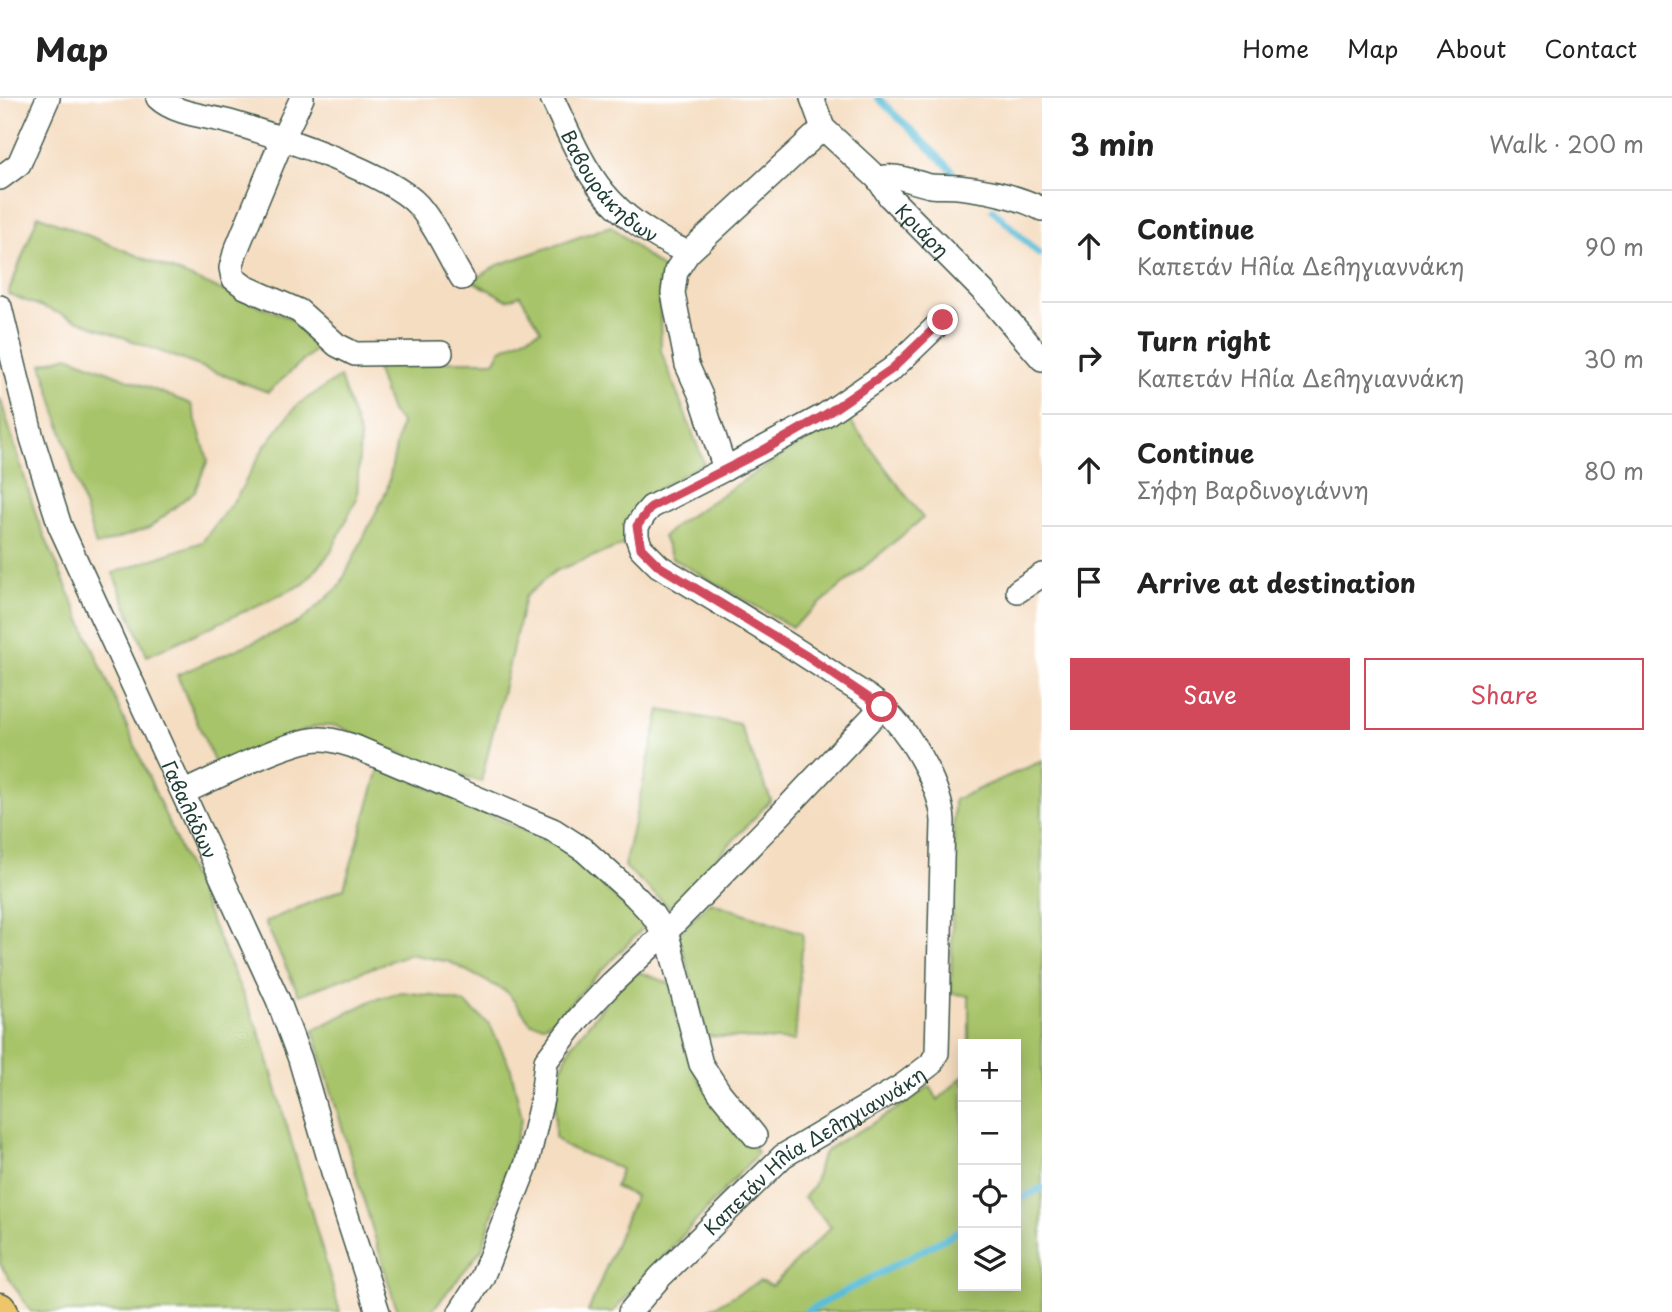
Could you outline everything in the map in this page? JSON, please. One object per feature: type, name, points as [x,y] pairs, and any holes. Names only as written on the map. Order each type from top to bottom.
[{"type":"street","points":[[0,178],[19,164],[48,98]]},
{"type":"street","points":[[158,98],[167,105],[231,122],[356,168],[411,199],[425,215],[462,278]]},
{"type":"street","points":[[302,98],[234,253],[231,268],[233,278],[246,287],[299,311],[337,345],[355,354],[441,353]]},
{"type":"street","name":"Βαβουράκηδων","points":[[552,98],[581,160],[602,193],[644,230],[688,253]]},
{"type":"street","name":"Κριάρη","points":[[812,98],[823,128],[878,179],[890,197],[984,292],[1042,359]]},
{"type":"street","points":[[725,469],[701,396],[687,365],[673,293],[676,271],[688,253],[823,128]]},
{"type":"street","points":[[878,179],[891,176],[931,186],[985,192],[1027,201],[1042,209]]},
{"type":"street","name":"Γαβαλάδων","points":[[0,307],[32,438],[60,526],[184,792],[288,1025],[377,1312]]},
{"type":"street","name":"Καπετάν Ηλία Δεληγιαννάκη","points":[[630,1312],[660,1277],[783,1156],[902,1086],[931,1064],[937,1053],[942,808],[927,772],[906,734],[882,707],[805,655],[659,566],[641,548],[637,526],[651,507],[825,415],[892,369],[943,320]]},
{"type":"street","points":[[1018,591],[1042,575]]},
{"type":"street","points":[[460,1312],[482,1278],[527,1163],[542,1099],[546,1061],[587,1009],[841,753],[882,707]]},
{"type":"street","points":[[184,792],[299,743],[324,739],[337,741],[554,830],[603,866],[644,906],[665,933],[679,974],[701,1064],[720,1093],[755,1136]]},
{"type":"green space","points":[[38,215],[292,319],[317,348],[268,392],[8,294]]},
{"type":"green space","points":[[611,226],[665,271],[659,281],[661,351],[704,463],[643,498],[630,519],[623,545],[555,571],[525,597],[481,782],[381,746],[338,726],[317,726],[215,764],[177,675],[300,622],[339,587],[387,490],[401,422],[391,412],[375,365],[495,361],[501,349],[541,330],[520,295],[507,300],[472,281],[498,265]]},
{"type":"green space","points":[[68,356],[191,404],[208,460],[195,491],[149,528],[96,546],[42,364]]},
{"type":"green space","points":[[340,377],[360,436],[357,498],[331,552],[304,584],[147,656],[113,573],[202,542],[238,495],[264,447],[297,405]]},
{"type":"green space","points":[[0,398],[38,521],[262,1039],[340,1312],[31,1312],[0,1264]]},
{"type":"green space","points":[[845,414],[923,518],[792,627],[672,558],[663,537],[677,524]]},
{"type":"green space","points":[[660,710],[739,724],[771,800],[670,908],[624,866]]},
{"type":"green space","points":[[1042,761],[1042,1312],[705,1312],[760,1281],[772,1286],[831,1227],[804,1197],[814,1184],[820,1161],[827,1150],[930,1086],[938,1100],[958,1081],[958,1291],[1021,1291],[1021,1039],[969,1039],[969,996],[951,993],[954,800]]},
{"type":"green space","points":[[380,766],[557,845],[646,925],[555,1019],[544,1025],[531,1023],[507,992],[450,962],[409,954],[299,995],[265,922],[344,888]]},
{"type":"green space","points":[[710,902],[803,933],[795,1041],[705,1036],[704,1021],[678,934]]},
{"type":"green space","points":[[639,972],[672,984],[682,1039],[698,1077],[717,1106],[758,1153],[613,1312],[588,1312],[635,1196],[615,1187],[621,1169],[564,1146],[555,1137],[555,1083],[571,1046],[629,974]]},
{"type":"green space","points":[[402,992],[465,1003],[490,1025],[511,1069],[522,1118],[482,1249],[431,1312],[399,1312],[394,1301],[313,1030],[373,1000]]},
{"type":"waterway","points":[[878,98],[952,170]]},
{"type":"waterway","points":[[993,210],[1039,254]]},
{"type":"waterway","points":[[1021,1198],[1042,1188]]},
{"type":"waterway","points":[[806,1312],[958,1232]]},
{"type":"route","points":[[882,707],[805,655],[659,566],[641,548],[637,526],[651,507],[694,487],[825,415],[892,369],[943,320]]}]
